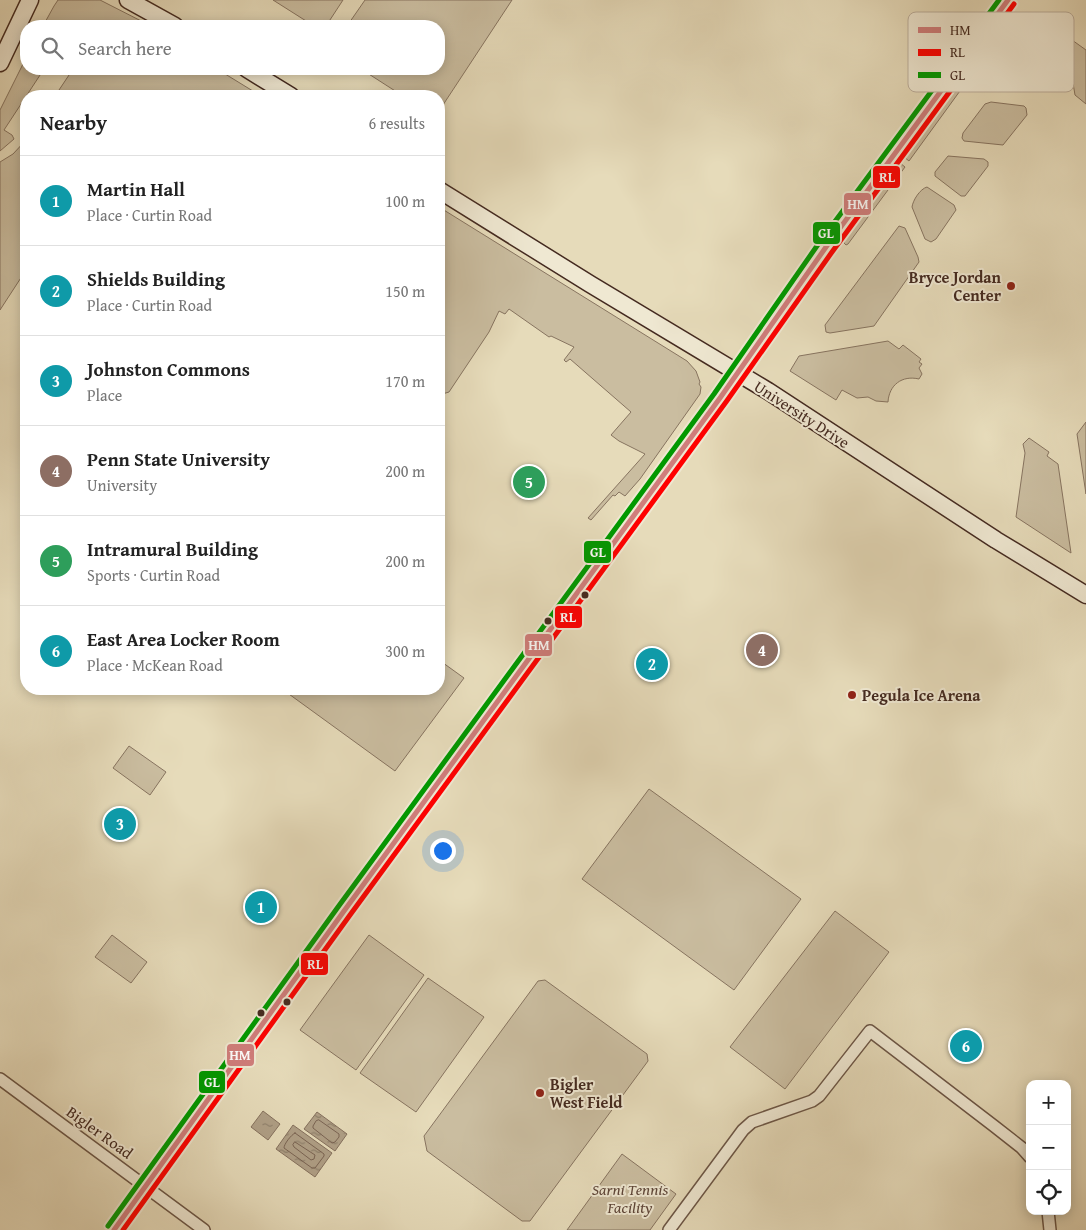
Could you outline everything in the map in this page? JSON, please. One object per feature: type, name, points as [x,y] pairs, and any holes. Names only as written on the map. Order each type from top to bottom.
[{"type":"main road","points":[[21,20],[30,0]]},
{"type":"main road","points":[[128,0],[164,20]]},
{"type":"main road","points":[[0,64],[20,21]]},
{"type":"main road","points":[[257,75],[281,90]]},
{"type":"main road","name":"University Drive","points":[[445,194],[798,410],[996,540],[1086,595]]},
{"type":"street","points":[[999,12],[1008,0]]},
{"type":"street","points":[[114,1230],[708,414],[835,233],[940,92]]},
{"type":"street","points":[[668,1230],[742,1130],[752,1122],[812,1101],[870,1031],[1026,1152]]},
{"type":"street","name":"Bigler Road","points":[[0,1079],[204,1230]]},
{"type":"street","points":[[1048,1215],[1050,1230]]},
{"type":"green space","points":[[58,0],[100,0],[139,20],[46,20]]},
{"type":"green space","points":[[273,0],[343,0],[330,20],[305,20]]},
{"type":"green space","points":[[365,0],[512,0],[445,102],[445,90],[394,90],[370,75],[445,75],[445,20],[351,20]]},
{"type":"green space","points":[[1074,41],[1086,50],[1086,104],[1075,95]]},
{"type":"green space","points":[[20,70],[20,75],[40,75],[30,90],[20,90],[20,106],[4,130],[12,135],[14,139],[0,151],[0,110]]},
{"type":"green space","points":[[69,75],[227,75],[251,90],[59,90]]},
{"type":"green space","points":[[952,92],[959,92],[909,161],[904,157]]},
{"type":"green space","points":[[991,102],[1024,106],[1027,115],[1003,145],[964,141],[962,138],[963,133],[985,104]]},
{"type":"green space","points":[[20,146],[20,279],[0,310],[0,162],[13,154]]},
{"type":"green space","points":[[948,156],[984,159],[988,162],[988,166],[965,196],[961,196],[935,176],[935,172]]},
{"type":"green space","points":[[900,163],[905,167],[846,245],[844,243],[845,239]]},
{"type":"green space","points":[[927,187],[954,205],[956,210],[936,239],[931,242],[925,239],[912,207],[917,195]]},
{"type":"green space","points":[[445,211],[687,361],[696,371],[701,387],[700,394],[640,479],[625,496],[619,492],[615,496],[613,495],[591,520],[588,518],[645,454],[611,435],[631,412],[570,359],[566,362],[564,360],[574,347],[551,336],[549,337],[509,309],[505,314],[499,311],[489,332],[449,392],[445,393]]},
{"type":"green space","points":[[899,226],[905,228],[919,262],[874,326],[826,332],[825,325]]},
{"type":"green space","points":[[888,341],[899,349],[903,345],[921,359],[919,362],[922,364],[919,368],[922,374],[919,379],[902,380],[894,386],[888,402],[876,401],[868,397],[857,398],[842,390],[836,400],[790,371],[799,356]]},
{"type":"green space","points":[[1086,422],[1086,494],[1077,434]]},
{"type":"green space","points":[[1029,438],[1049,452],[1047,456],[1058,464],[1071,553],[1016,517],[1025,453],[1023,444]]},
{"type":"green space","points":[[445,664],[464,678],[395,771],[290,695],[445,695]]},
{"type":"green space","points":[[129,746],[166,772],[150,795],[113,768]]},
{"type":"green space","points":[[649,789],[801,899],[734,990],[582,879]]},
{"type":"green space","points":[[835,911],[889,952],[785,1089],[730,1047]]},
{"type":"green space","points":[[112,935],[147,962],[131,983],[95,957]]},
{"type":"green space","points":[[369,935],[424,975],[356,1070],[300,1030]]},
{"type":"green space","points":[[428,978],[484,1017],[416,1112],[360,1073]]},
{"type":"green space","name":"Bigler West Field","points":[[545,980],[647,1054],[648,1061],[530,1221],[522,1221],[427,1151],[424,1136],[538,981]]},
{"type":"green space","name":"Sarni Tennis Facility","points":[[622,1154],[676,1194],[650,1230],[567,1230]]},
{"type":"water","points":[[263,1111],[280,1124],[268,1140],[251,1127]]},
{"type":"water","points":[[317,1112],[347,1134],[335,1151],[304,1129]]},
{"type":"water","points":[[293,1125],[332,1153],[315,1177],[276,1149]]},
{"type":"transit line","name":"GL","points":[[990,12],[999,0]]},
{"type":"transit line","name":"HM","points":[[999,12],[1008,0]]},
{"type":"transit line","name":"RL","points":[[1008,12],[1014,4]]},
{"type":"transit line","name":"GL","points":[[108,1226],[338,907],[714,394],[819,243],[931,92]]},
{"type":"transit line","name":"HM","points":[[114,1230],[344,911],[720,398],[826,247],[940,92]]},
{"type":"transit line","name":"RL","points":[[123,1230],[949,92]]},
{"type":"place","name":"Bryce Jordan Center","points":[[1011,286]]},
{"type":"place","name":"Intramural Building","points":[[529,482]]},
{"type":"place","name":"Penn State University","points":[[762,650]]},
{"type":"place","name":"Shields Building","points":[[652,664]]},
{"type":"place","name":"Pegula Ice Arena","points":[[852,695]]},
{"type":"place","name":"Johnston Commons","points":[[120,824]]},
{"type":"place","name":"Martin Hall","points":[[261,907]]},
{"type":"place","name":"East Area Locker Room","points":[[966,1046]]},
{"type":"place","name":"Bigler West Field","points":[[540,1093]]}]
